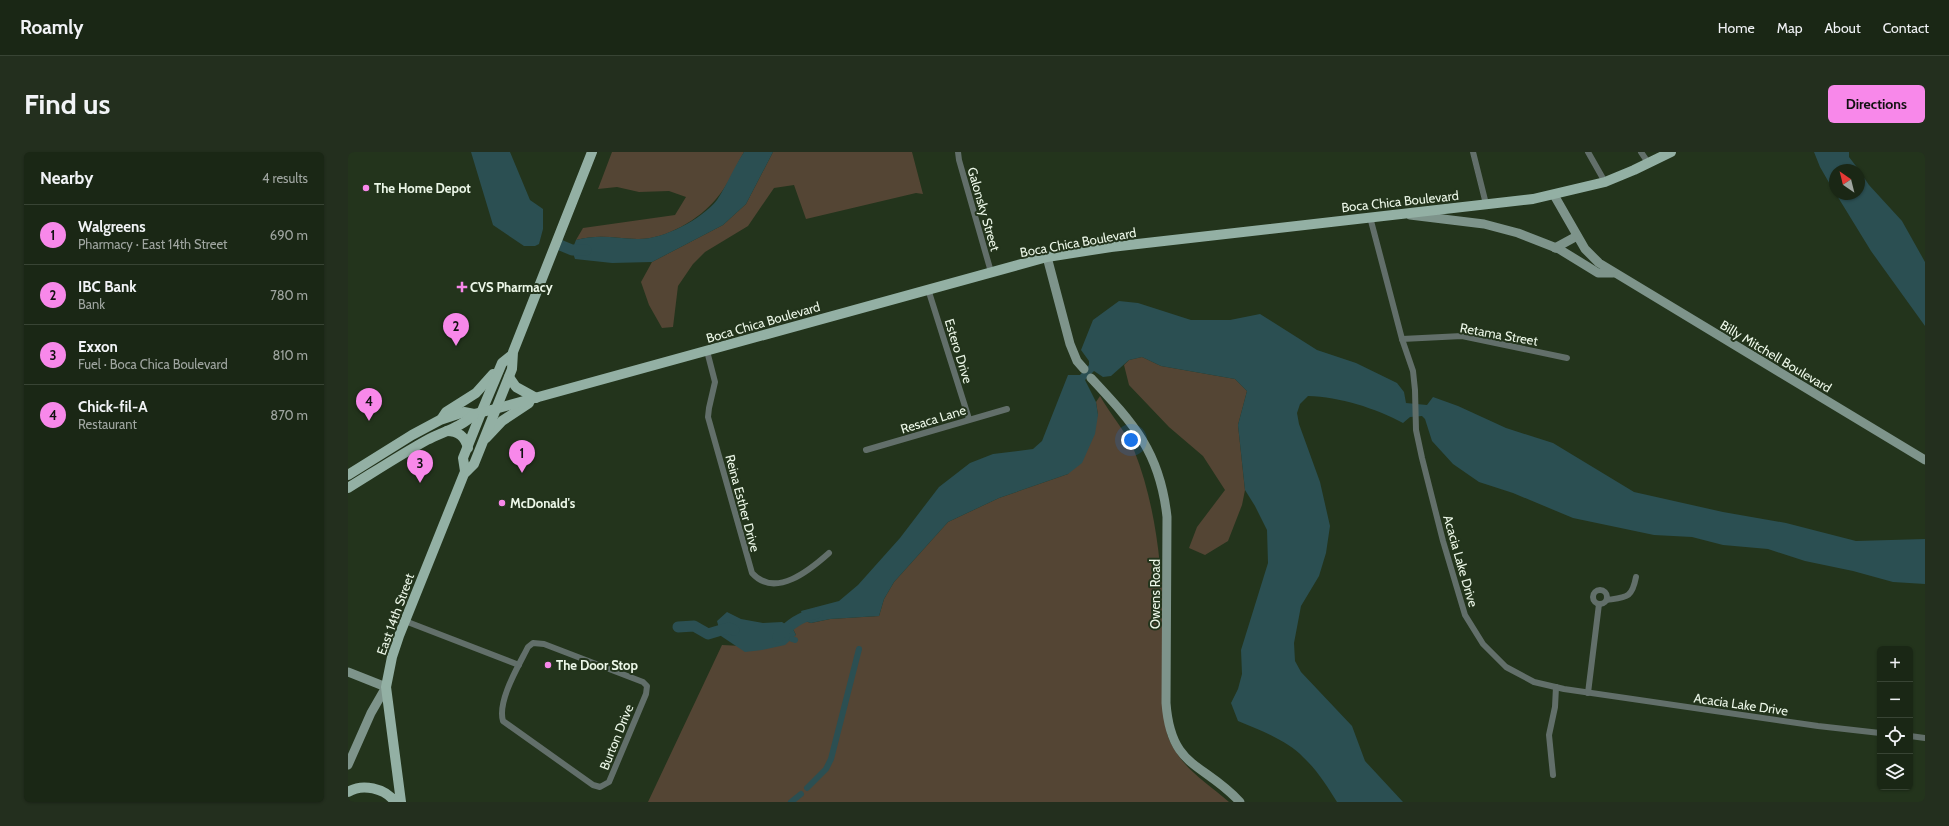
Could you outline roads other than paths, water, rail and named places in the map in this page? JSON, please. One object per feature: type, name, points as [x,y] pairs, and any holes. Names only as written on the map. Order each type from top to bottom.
[{"type":"main road","name":"East 14th Street","points":[[386,687],[392,657],[405,621],[465,471],[474,464],[512,369],[512,355],[592,152]]},
{"type":"main road","name":"Boca Chica Boulevard","points":[[348,475],[412,435],[440,420],[464,412],[477,414],[495,410],[928,288],[1047,257],[1112,247],[1533,199],[1605,182],[1649,164],[1671,152]]},
{"type":"main road","points":[[440,420],[446,412],[466,400],[485,385],[502,363],[512,355]]},
{"type":"main road","name":"East 14th Street","points":[[465,471],[463,458],[468,448],[477,414],[502,363]]},
{"type":"main road","points":[[482,444],[502,421],[536,398],[516,387],[508,377]]},
{"type":"main road","name":"Boca Chica Boulevard","points":[[348,488],[444,431],[466,423],[477,414]]},
{"type":"main road","points":[[444,431],[454,431],[460,434],[466,442],[468,448]]},
{"type":"main road","points":[[386,687],[401,802]]},
{"type":"main road","points":[[348,792],[366,787],[375,789],[395,802]]},
{"type":"street","name":"Galonsky Street","points":[[958,152],[991,272]]},
{"type":"street","points":[[1473,152],[1486,204]]},
{"type":"street","points":[[1588,152],[1605,182]]},
{"type":"street","points":[[1641,152],[1649,164]]},
{"type":"street","name":"Billy Mitchell Boulevard","points":[[1554,195],[1585,249],[1598,263],[1925,460]]},
{"type":"street","name":"Billy Mitchell Boulevard","points":[[1402,214],[1484,224],[1518,233],[1555,248],[1598,272],[1613,273]]},
{"type":"street","name":"Acacia Lake Drive","points":[[1370,217],[1402,339],[1413,371],[1416,430],[1443,541],[1465,615],[1483,644],[1506,667],[1534,682],[1556,687],[1588,693],[1818,726],[1877,733]]},
{"type":"street","points":[[1555,248],[1577,236]]},
{"type":"street","points":[[1047,257],[1068,340],[1073,353],[1084,369]]},
{"type":"street","name":"Estero Drive","points":[[928,288],[969,419]]},
{"type":"street","name":"Retama Street","points":[[1402,339],[1462,336],[1567,358]]},
{"type":"street","name":"Reina Esther Drive","points":[[707,351],[715,382],[708,418],[752,573],[766,584],[781,582],[802,574],[829,553]]},
{"type":"street","name":"Owens Road","points":[[1091,378],[1125,415],[1137,432],[1152,456],[1165,494],[1167,517],[1166,703],[1169,726],[1173,740],[1190,763],[1231,792],[1240,802]]},
{"type":"street","name":"Resaca Lane","points":[[866,450],[1007,408]]},
{"type":"street","points":[[1599,604],[1607,600],[1629,596],[1633,589],[1636,577]]},
{"type":"street","points":[[1599,604],[1593,599],[1595,591],[1601,589],[1606,592],[1607,600]]},
{"type":"street","points":[[1588,693],[1599,604]]},
{"type":"street","points":[[405,621],[519,665]]},
{"type":"street","name":"Burton Drive","points":[[533,643],[539,643],[643,682],[647,686],[646,694],[609,782],[600,787],[593,785],[503,721],[502,708],[519,665],[528,647],[533,643]]},
{"type":"street","points":[[348,672],[386,687]]},
{"type":"street","name":"East 14th Street","points":[[348,765],[371,713],[386,687]]},
{"type":"street","points":[[1553,775],[1549,735],[1555,707],[1556,687]]},
{"type":"street","points":[[1913,736],[1925,738]]},
{"type":"water","points":[[471,152],[510,152],[530,200],[543,209],[543,229],[539,244],[535,246],[524,246],[493,225]]},
{"type":"water","points":[[744,152],[773,152],[746,204],[723,225],[652,262],[612,263],[575,259],[572,250],[576,240],[592,237],[637,239],[658,236],[680,227],[701,215],[717,200]]},
{"type":"water","points":[[1814,152],[1849,152],[1849,157],[1854,164],[1829,164],[1829,183],[1820,167]]},
{"type":"water","points":[[1865,179],[1902,221],[1925,262],[1925,326],[1871,251],[1840,200],[1865,200]]},
{"type":"water","points":[[1119,301],[1138,303],[1191,320],[1230,320],[1260,314],[1317,350],[1356,363],[1397,383],[1404,392],[1406,403],[1427,405],[1433,397],[1458,406],[1506,428],[1553,443],[1634,492],[1723,512],[1786,523],[1856,541],[1925,539],[1925,584],[1893,582],[1853,571],[1805,561],[1768,549],[1723,545],[1692,537],[1654,535],[1573,518],[1513,493],[1479,482],[1453,464],[1432,441],[1425,419],[1422,416],[1410,417],[1403,423],[1357,404],[1308,396],[1300,404],[1297,413],[1299,424],[1320,482],[1330,526],[1326,553],[1319,576],[1301,606],[1294,643],[1295,661],[1301,672],[1352,726],[1365,761],[1403,802],[1337,802],[1326,784],[1297,751],[1281,741],[1238,721],[1231,703],[1238,689],[1242,674],[1241,650],[1268,563],[1267,530],[1245,490],[1238,425],[1247,391],[1235,379],[1161,366],[1142,357],[1129,360],[1111,376],[1103,377],[1094,371],[1085,380],[1096,402],[1098,415],[1095,434],[1082,463],[1068,474],[999,498],[948,522],[894,582],[884,599],[879,616],[830,619],[811,623],[805,621],[801,611],[839,601],[858,585],[900,538],[939,487],[970,463],[993,454],[1033,449],[1042,441],[1068,375],[1080,375],[1089,365],[1089,361],[1081,350],[1093,320]]},
{"type":"water","points":[[727,612],[741,619],[763,623],[782,622],[793,629],[796,635],[785,645],[745,652],[721,636],[717,621]]},
{"type":"waterway","points":[[560,245],[572,250],[586,250]]},
{"type":"waterway","points":[[778,637],[796,622],[817,613]]},
{"type":"waterway","points":[[678,627],[694,626],[708,634],[728,628],[734,630]]},
{"type":"waterway","points":[[807,788],[826,769],[831,759],[859,649]]},
{"type":"waterway","points":[[791,802],[801,794]]},
{"type":"place","name":"The Home Depot","points":[[366,188]]},
{"type":"place","name":"CVS Pharmacy","points":[[462,287]]},
{"type":"place","name":"IBC Bank","points":[[456,346]]},
{"type":"place","name":"Chick-fil-A","points":[[369,421]]},
{"type":"place","name":"Walgreens","points":[[522,473]]},
{"type":"place","name":"Exxon","points":[[420,483]]},
{"type":"place","name":"McDonald's","points":[[502,503]]},
{"type":"place","name":"The Door Stop","points":[[548,665]]}]
